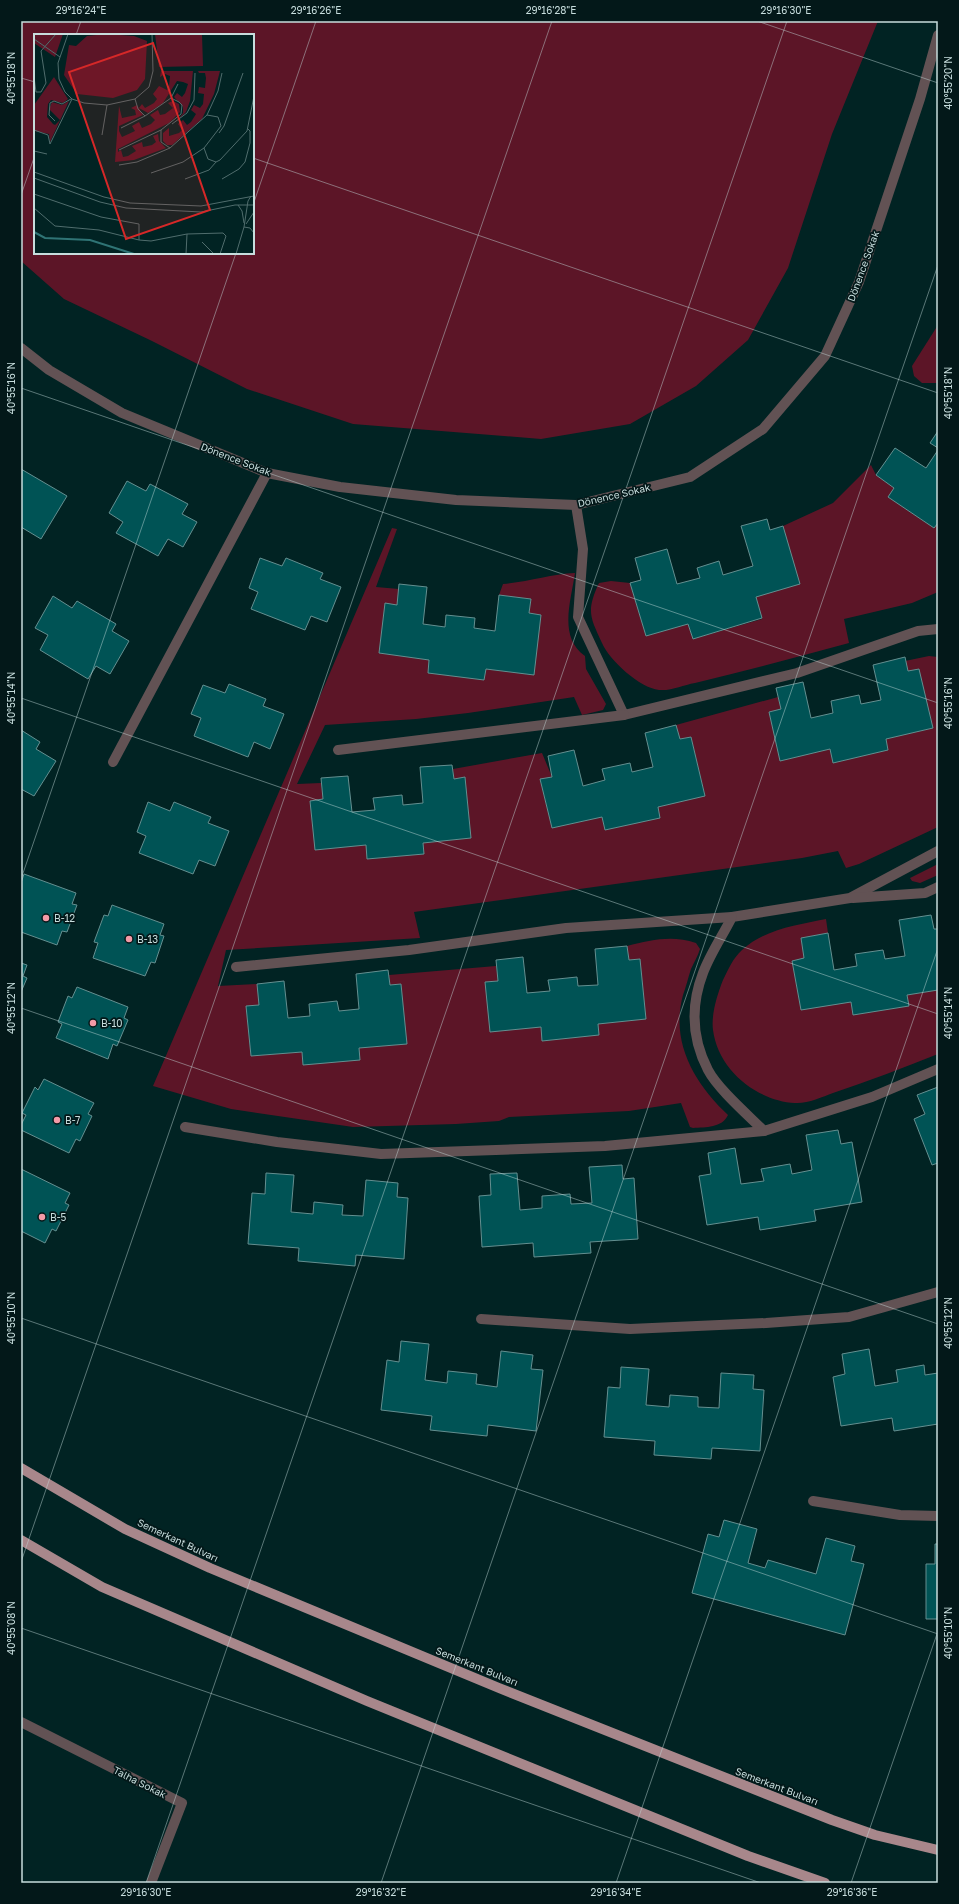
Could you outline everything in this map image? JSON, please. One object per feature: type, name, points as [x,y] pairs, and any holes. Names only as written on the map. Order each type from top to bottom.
[{"type":"main road","name":"Semerkant Bulvarı","points":[[21,1468],[89,1509],[166,1549],[369,1635],[832,1820],[875,1835],[938,1850]]},
{"type":"main road","points":[[21,1540],[102,1587],[367,1701],[748,1856],[825,1883]]},
{"type":"street","name":"Dönence Sokak","points":[[21,348],[49,370],[122,413],[267,473],[340,487],[456,500],[576,505],[690,477],[763,430],[825,356],[859,282],[920,99],[938,35]]},
{"type":"street","points":[[113,762],[267,473]]},
{"type":"street","points":[[576,505],[583,549],[578,616],[624,715]]},
{"type":"street","points":[[338,750],[624,715],[797,673],[918,631],[938,629]]},
{"type":"street","points":[[850,898],[938,851]]},
{"type":"street","points":[[236,967],[409,950],[566,928],[732,917],[850,898],[925,893],[938,887]]},
{"type":"street","points":[[732,917],[703,973],[693,1009],[696,1041],[709,1071],[732,1099],[764,1131]]},
{"type":"street","points":[[186,1126],[277,1142],[381,1154],[605,1146],[764,1131],[872,1097],[938,1069]]},
{"type":"street","points":[[481,1319],[630,1329],[766,1323],[849,1316],[938,1292]]},
{"type":"street","points":[[813,1501],[900,1515],[938,1516]]},
{"type":"street","name":"Talha Sokak","points":[[21,1722],[182,1804],[151,1883]]},
{"type":"shaded area","points":[[21,21],[878,21],[832,134],[788,268],[748,340],[696,386],[630,424],[541,439],[353,424],[247,389],[64,299],[21,261]]},
{"type":"shaded area","points":[[938,325],[938,383],[922,383],[914,376],[912,366]]},
{"type":"shaded area","points":[[871,465],[876,475],[894,488],[889,497],[934,528],[938,523],[938,592],[912,603],[844,619],[849,643],[668,690],[651,688],[634,679],[611,657],[602,643],[591,614],[592,601],[599,583],[611,581],[630,583],[646,636],[688,624],[693,639],[762,619],[756,597],[783,526],[833,503]]},
{"type":"shaded area","points":[[392,528],[397,529],[376,587],[399,589],[397,605],[385,604],[379,653],[429,660],[428,673],[484,680],[486,669],[533,675],[541,615],[529,613],[531,599],[499,595],[503,584],[575,573],[568,618],[571,639],[585,656],[586,669],[606,704],[603,710],[582,715],[574,697],[468,713],[416,719],[325,725],[297,784],[321,783],[323,799],[310,801],[316,850],[366,845],[368,859],[424,854],[423,843],[471,838],[465,778],[454,779],[453,769],[542,753],[552,777],[540,780],[552,828],[602,817],[605,830],[660,818],[658,807],[705,795],[691,737],[680,739],[676,725],[778,697],[781,709],[769,712],[780,761],[830,749],[833,763],[888,750],[886,739],[933,728],[905,661],[929,656],[938,657],[938,827],[859,864],[846,868],[838,851],[802,858],[414,912],[420,938],[226,950],[218,986],[257,984],[259,1005],[246,1007],[251,1056],[302,1052],[303,1065],[359,1048],[407,1044],[401,984],[390,985],[389,975],[496,966],[498,981],[486,982],[541,1027],[543,1041],[599,1035],[598,1024],[646,1019],[640,959],[629,960],[627,946],[662,939],[678,939],[696,943],[700,949],[691,969],[683,995],[680,1013],[680,1030],[688,1061],[696,1076],[705,1090],[728,1115],[718,1125],[708,1127],[690,1127],[681,1103],[629,1111],[509,1117],[499,1121],[456,1124],[353,1127],[231,1109],[153,1086]]},
{"type":"shaded area","points":[[938,864],[938,875],[920,883],[912,881],[910,878]]},
{"type":"shaded area","points":[[826,919],[828,933],[801,938],[804,958],[792,961],[800,1005],[851,1002],[853,1015],[909,1006],[907,995],[938,990],[938,1054],[814,1100],[800,1103],[781,1101],[754,1090],[731,1070],[716,1045],[713,1030],[715,1005],[723,980],[731,964],[739,953],[751,943],[761,937],[782,929]]},
{"type":"building","points":[[938,431],[938,448],[930,443]]},
{"type":"building","points":[[895,448],[926,468],[938,450],[938,523],[934,528],[888,497],[894,488],[876,475]]},
{"type":"building","points":[[21,469],[67,496],[41,539],[21,527]]},
{"type":"building","points":[[127,481],[146,491],[150,484],[188,504],[182,514],[197,522],[183,547],[168,539],[158,556],[116,533],[123,522],[109,513]]},
{"type":"building","points":[[767,519],[770,530],[783,526],[800,584],[756,597],[762,618],[693,639],[688,624],[646,636],[630,583],[641,580],[635,558],[667,549],[677,584],[700,578],[697,568],[719,561],[723,575],[753,566],[741,526]]},
{"type":"building","points":[[260,558],[282,566],[286,558],[323,573],[320,579],[341,587],[327,622],[311,616],[305,630],[251,609],[258,592],[249,588]]},
{"type":"building","points":[[399,584],[427,587],[423,624],[445,627],[446,615],[475,618],[474,628],[495,631],[499,595],[531,599],[529,613],[541,615],[534,675],[486,669],[484,680],[428,673],[429,660],[379,653],[385,603],[397,605]]},
{"type":"building","points":[[53,596],[72,608],[77,601],[116,624],[112,631],[129,641],[110,674],[96,666],[88,679],[40,650],[48,635],[35,628]]},
{"type":"building","points":[[905,657],[908,671],[919,669],[933,728],[886,739],[888,750],[833,763],[830,749],[780,761],[769,712],[781,709],[776,688],[803,682],[811,718],[833,713],[831,701],[859,695],[861,704],[881,700],[873,665]]},
{"type":"building","points":[[229,684],[266,699],[263,706],[284,714],[270,749],[254,742],[248,757],[194,736],[201,718],[191,714],[203,685],[225,693]]},
{"type":"building","points":[[676,725],[680,739],[691,737],[705,796],[658,807],[660,818],[605,830],[602,817],[552,828],[540,779],[552,777],[548,756],[574,750],[583,786],[605,780],[602,769],[630,763],[632,772],[653,767],[645,733]]},
{"type":"building","points":[[21,730],[40,742],[36,749],[56,761],[34,796],[21,789]]},
{"type":"building","points":[[452,765],[454,779],[465,777],[471,838],[423,843],[424,854],[367,859],[366,845],[315,850],[310,801],[323,799],[321,778],[348,776],[352,812],[375,810],[373,798],[402,795],[403,805],[423,803],[420,767]]},
{"type":"building","points":[[148,802],[170,811],[174,802],[211,817],[208,823],[229,831],[215,866],[199,860],[193,874],[139,853],[146,836],[137,832]]},
{"type":"building","name":"B-12","points":[[24,874],[76,893],[72,904],[77,905],[67,932],[62,931],[57,945],[21,932],[21,883]]},
{"type":"building","name":"B-13","points":[[112,905],[164,924],[160,935],[164,936],[155,963],[151,962],[145,976],[93,958],[98,943],[94,942],[104,915],[108,916]]},
{"type":"building","points":[[931,915],[934,929],[938,929],[938,990],[907,995],[909,1006],[853,1015],[851,1002],[801,1010],[792,961],[804,958],[801,938],[828,933],[834,970],[857,966],[855,954],[883,950],[885,959],[905,956],[899,920]]},
{"type":"building","points":[[627,946],[629,960],[640,959],[646,1019],[598,1024],[599,1035],[542,1041],[541,1027],[490,1032],[485,982],[498,981],[496,960],[523,957],[527,993],[550,991],[548,980],[577,977],[578,986],[598,985],[595,949]]},
{"type":"building","points":[[21,963],[27,965],[23,976],[27,978],[21,992]]},
{"type":"building","points":[[388,970],[390,985],[401,984],[407,1044],[359,1048],[360,1060],[303,1065],[302,1052],[251,1056],[246,1006],[259,1005],[257,984],[284,981],[288,1018],[310,1016],[309,1004],[337,1001],[339,1011],[359,1009],[356,974]]},
{"type":"building","name":"B-10","points":[[77,987],[128,1007],[124,1018],[128,1020],[117,1046],[113,1044],[108,1059],[56,1038],[62,1024],[58,1022],[68,996],[72,998]]},
{"type":"building","name":"B-7","points":[[44,1079],[94,1103],[88,1114],[92,1116],[80,1141],[76,1139],[69,1153],[21,1130],[21,1125],[26,1115],[22,1113],[35,1087],[38,1090]]},
{"type":"building","points":[[938,1087],[938,1163],[932,1165],[914,1119],[925,1114],[917,1095]]},
{"type":"building","points":[[838,1130],[841,1144],[852,1142],[862,1202],[814,1210],[816,1221],[760,1230],[758,1217],[707,1225],[699,1176],[711,1174],[708,1153],[735,1148],[741,1184],[764,1181],[761,1169],[790,1164],[792,1174],[812,1170],[806,1135]]},
{"type":"building","points":[[622,1165],[623,1179],[634,1178],[638,1239],[590,1242],[591,1253],[534,1257],[533,1243],[482,1247],[479,1196],[491,1195],[490,1174],[517,1173],[520,1210],[542,1208],[542,1196],[570,1194],[571,1204],[592,1203],[589,1167]]},
{"type":"building","name":"B-5","points":[[21,1169],[70,1193],[65,1203],[69,1205],[56,1231],[52,1229],[45,1243],[21,1231]]},
{"type":"building","points":[[266,1173],[294,1175],[291,1212],[313,1214],[314,1202],[343,1205],[342,1215],[363,1216],[366,1180],[398,1183],[397,1197],[408,1198],[404,1259],[356,1255],[355,1266],[298,1261],[299,1248],[248,1244],[252,1193],[265,1194]]},
{"type":"building","points":[[401,1341],[429,1344],[425,1380],[447,1383],[448,1371],[477,1374],[476,1384],[497,1387],[501,1351],[533,1355],[531,1369],[543,1370],[536,1431],[488,1425],[487,1436],[430,1430],[432,1416],[381,1410],[387,1360],[399,1362]]},
{"type":"building","points":[[869,1349],[875,1386],[898,1382],[896,1370],[924,1365],[925,1375],[938,1373],[938,1424],[894,1431],[892,1418],[841,1426],[833,1377],[845,1374],[842,1354]]},
{"type":"building","points":[[621,1367],[649,1369],[646,1405],[669,1407],[670,1395],[698,1397],[698,1407],[719,1408],[721,1373],[754,1375],[753,1389],[764,1390],[760,1451],[712,1448],[711,1459],[654,1455],[655,1441],[604,1437],[608,1387],[620,1388]]},
{"type":"building","points":[[724,1520],[757,1529],[748,1563],[765,1568],[768,1560],[816,1574],[826,1538],[855,1546],[851,1561],[864,1564],[845,1635],[692,1593],[708,1534],[719,1537]]},
{"type":"building","points":[[935,1544],[938,1544],[938,1619],[926,1619],[926,1564],[935,1564]]},
{"type":"place","name":"B-12","points":[[46,918]]},
{"type":"place","name":"B-13","points":[[129,939]]},
{"type":"place","name":"B-10","points":[[93,1023]]},
{"type":"place","name":"B-7","points":[[57,1120]]},
{"type":"place","name":"B-5","points":[[42,1217]]}]
